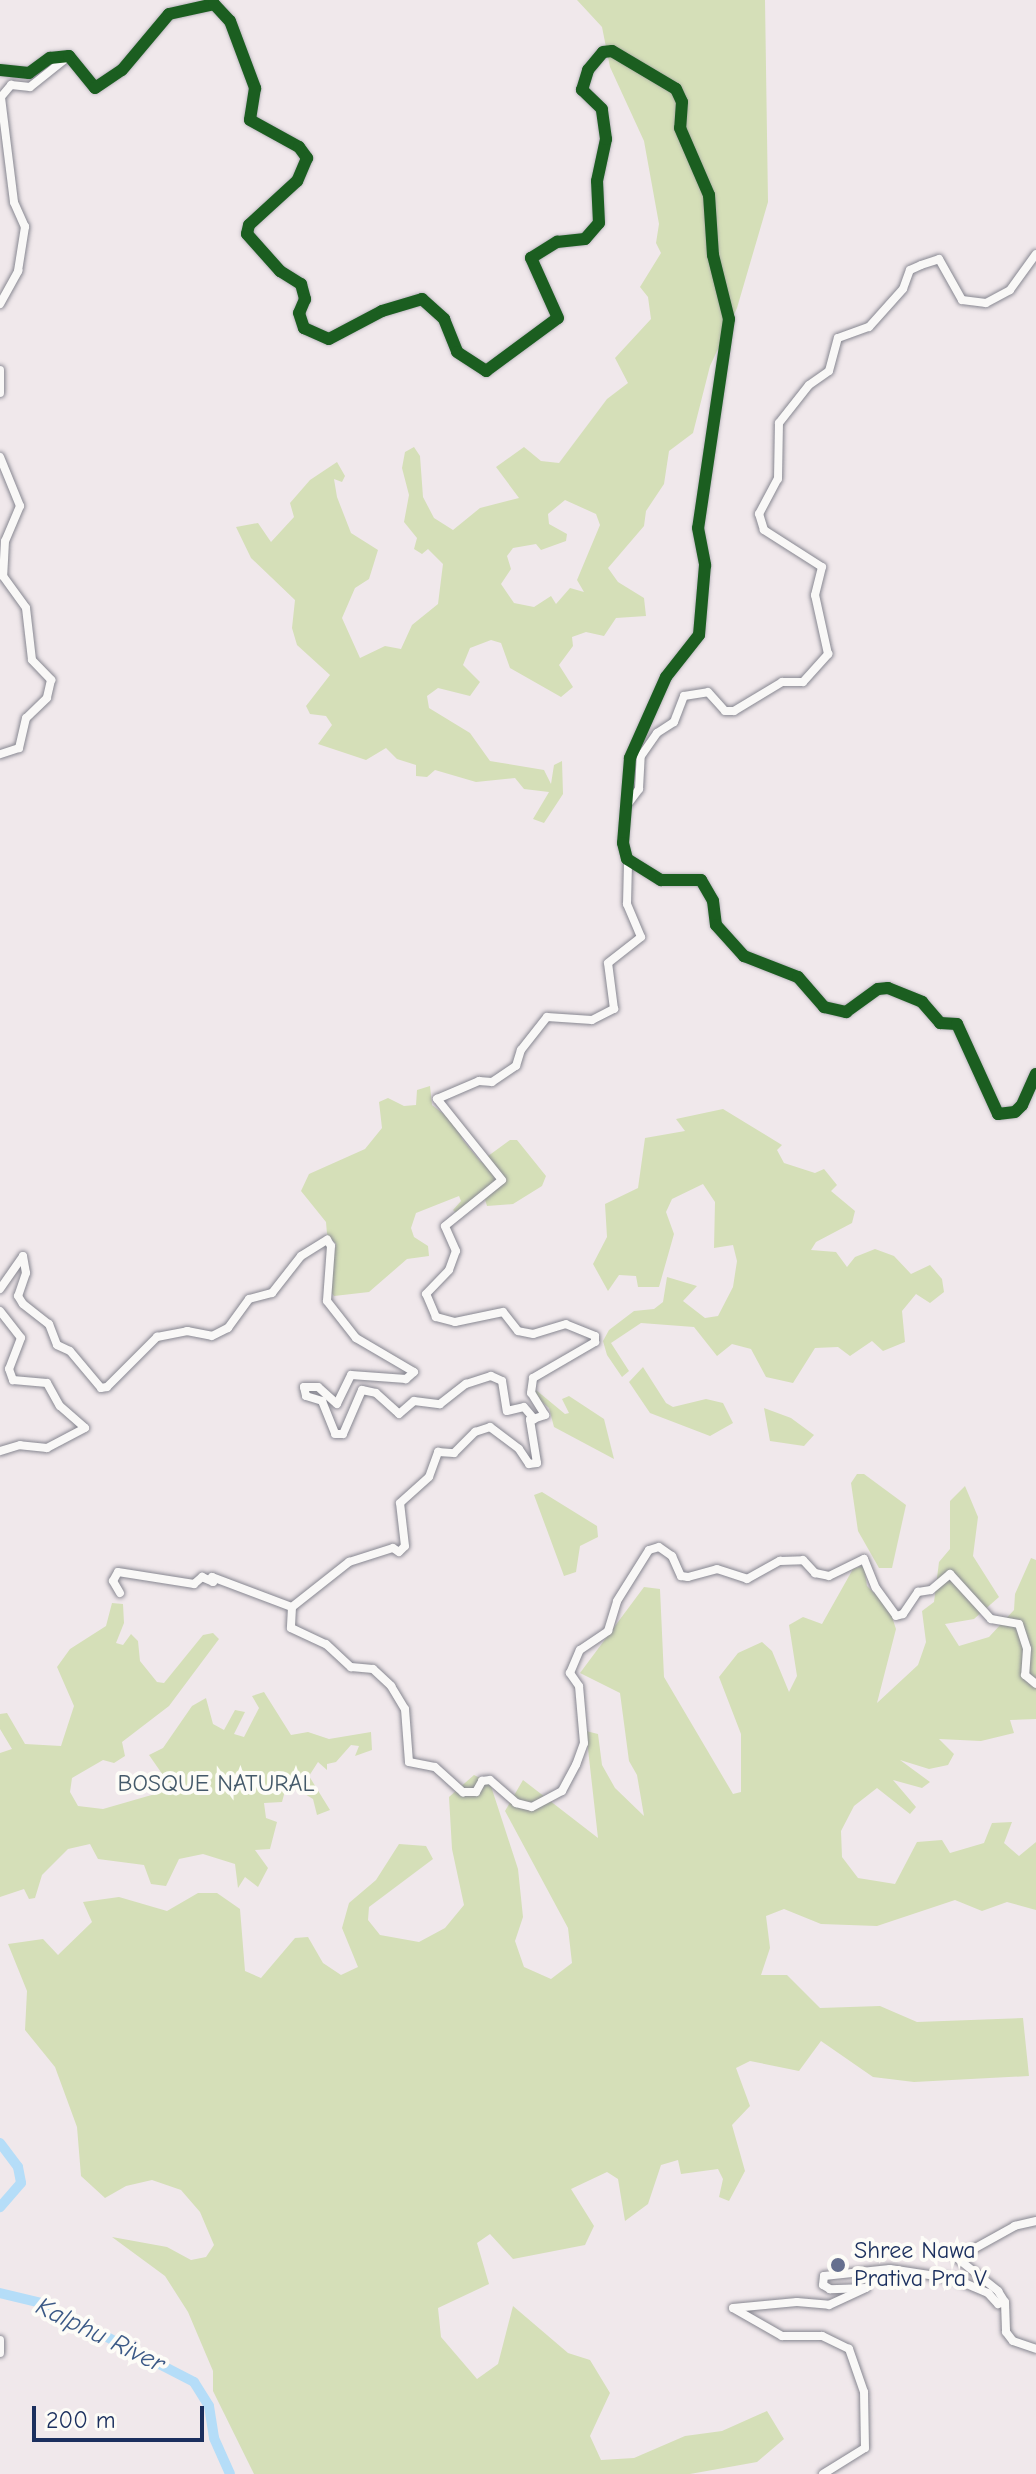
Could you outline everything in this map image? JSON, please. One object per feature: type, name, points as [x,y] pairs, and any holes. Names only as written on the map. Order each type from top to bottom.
[{"type":"street","points":[[69,56],[95,88],[122,70],[169,14],[219,7],[230,21],[255,88],[250,120],[299,147],[307,158],[297,181],[249,225],[247,234],[280,271],[301,284],[305,299],[299,313],[304,328],[329,339],[382,311],[422,299],[444,319],[457,352],[486,371],[558,318],[531,258],[557,242],[585,239],[599,223],[597,181],[606,139],[602,109],[582,90],[588,70],[603,52],[612,51],[681,94],[680,128],[709,195],[713,255],[729,319],[698,528],[705,565],[699,635],[666,677],[630,758],[627,904],[641,937],[608,963],[614,1009],[592,1020],[547,1017],[521,1050],[516,1066],[492,1082],[479,1081],[437,1099],[502,1180],[445,1226],[456,1251],[449,1270],[426,1294],[436,1317],[455,1322],[503,1312],[518,1331],[533,1334],[566,1324],[595,1336],[595,1342],[533,1378],[531,1393],[545,1415],[530,1420],[537,1463],[529,1464],[519,1449],[490,1427],[475,1432],[454,1453],[438,1452],[429,1477],[400,1503],[405,1546],[399,1552],[393,1548],[349,1562],[292,1607],[291,1628],[326,1644],[351,1667],[373,1669],[391,1686],[405,1709],[409,1762],[435,1767],[463,1792],[476,1792],[482,1781],[490,1780],[516,1803],[532,1807],[562,1791],[584,1743],[579,1686],[570,1673],[580,1650],[608,1631],[617,1601],[649,1550],[659,1547],[672,1556],[681,1576],[688,1577],[717,1569],[747,1579],[780,1561],[803,1560],[815,1573],[829,1576],[864,1559],[876,1588],[896,1616],[903,1614],[918,1592],[931,1590],[950,1574],[991,1619],[1019,1624],[1027,1649],[1025,1675],[1036,1684]]},
{"type":"street","points":[[0,70],[29,73],[50,58],[69,56]]},
{"type":"street","points":[[0,304],[18,271],[25,227],[14,202],[1,97],[11,85],[30,87],[69,56]]},
{"type":"street","points":[[627,805],[639,789],[641,756],[657,733],[674,722],[684,696],[708,692],[725,711],[734,711],[782,682],[803,682],[828,654],[815,595],[822,567],[764,530],[759,514],[778,479],[779,423],[809,385],[829,371],[838,338],[869,327],[903,289],[910,270],[921,265],[939,259],[962,300],[986,303],[1010,290],[1036,254]]},
{"type":"street","points":[[0,370],[0,393]]},
{"type":"street","points":[[0,457],[20,506],[5,541],[3,576],[26,608],[28,650],[51,680],[51,690],[26,718],[19,748],[0,754]]},
{"type":"street","points":[[627,859],[661,880],[701,880],[713,901],[716,925],[744,956],[798,977],[824,1007],[846,1012],[878,989],[888,988],[922,1002],[940,1023],[957,1024],[998,1114],[1015,1112],[1022,1105],[1036,1074]]},
{"type":"street","points":[[0,1289],[23,1256],[26,1273],[18,1296],[23,1304],[49,1324],[57,1345],[70,1351],[101,1388],[107,1387],[157,1337],[187,1331],[212,1336],[228,1328],[249,1299],[272,1293],[301,1256],[327,1240],[331,1246],[327,1301],[356,1338],[414,1372],[406,1379],[351,1375],[337,1404],[318,1387],[304,1387],[306,1396],[322,1401],[335,1434],[343,1434],[362,1390],[376,1393],[399,1414],[414,1401],[440,1404],[466,1384],[491,1376],[502,1381],[507,1411],[524,1407],[534,1419]]},
{"type":"street","points":[[0,1311],[21,1338],[9,1369],[13,1380],[47,1383],[60,1406],[85,1428],[47,1448],[20,1445],[0,1451]]},
{"type":"street","points":[[120,1593],[113,1581],[118,1572],[194,1584],[202,1577],[213,1582],[212,1577],[292,1607]]},
{"type":"street","points":[[1036,2221],[958,2255],[959,2264],[976,2272],[1005,2302],[1006,2332],[1022,2348],[1036,2349]]},
{"type":"street","points":[[823,2474],[865,2448],[864,2392],[849,2349],[822,2336],[782,2336],[733,2308],[797,2302],[829,2305],[866,2288],[830,2289],[823,2285],[824,2276],[890,2269],[955,2279],[988,2293],[998,2304],[1005,2302]]},
{"type":"street","points":[[0,2340],[0,2353]]},
{"type":"green space","points":[[577,0],[765,0],[768,202],[737,308],[710,366],[693,433],[669,451],[664,484],[646,511],[644,526],[608,568],[618,582],[644,598],[646,616],[616,618],[604,636],[586,632],[572,637],[573,646],[559,665],[573,687],[561,697],[510,668],[501,643],[491,640],[470,648],[463,665],[480,682],[470,696],[438,688],[427,696],[429,708],[470,733],[490,761],[544,770],[551,784],[554,765],[562,761],[563,794],[544,823],[533,819],[549,792],[524,789],[515,778],[476,782],[435,770],[427,777],[416,776],[416,765],[397,759],[386,748],[366,760],[318,744],[332,725],[326,716],[310,714],[306,706],[330,675],[297,645],[292,628],[295,600],[251,558],[236,527],[258,523],[271,542],[294,517],[290,503],[310,480],[337,462],[345,476],[342,482],[334,479],[337,497],[351,533],[378,550],[369,579],[355,588],[342,618],[360,658],[385,646],[401,649],[412,625],[438,604],[443,564],[428,549],[422,554],[414,549],[417,538],[404,522],[409,495],[402,468],[405,452],[414,447],[420,456],[423,497],[434,518],[453,530],[480,508],[519,498],[496,467],[524,447],[541,461],[559,463],[607,399],[628,383],[615,358],[651,319],[648,297],[640,287],[661,253],[656,243],[659,224],[644,141],[610,67],[602,27]],"holes":[[[565,500],[596,514],[600,525],[577,580],[584,592],[570,588],[556,604],[551,596],[534,607],[514,603],[501,584],[511,569],[507,556],[513,548],[536,544],[541,550],[566,541],[567,534],[549,524],[548,514]]]},
{"type":"green space","points":[[430,1086],[432,1105],[459,1126],[462,1139],[480,1161],[495,1170],[500,1181],[457,1214],[453,1210],[461,1201],[459,1196],[416,1213],[411,1228],[414,1237],[428,1246],[429,1256],[407,1259],[369,1292],[334,1296],[328,1289],[336,1244],[327,1234],[326,1222],[301,1191],[309,1174],[365,1149],[382,1128],[379,1102],[388,1098],[404,1106],[416,1105],[417,1090]]},
{"type":"green space","points":[[723,1109],[782,1145],[777,1150],[784,1163],[815,1173],[824,1169],[837,1185],[831,1191],[855,1211],[852,1223],[816,1242],[811,1250],[836,1252],[847,1267],[855,1257],[875,1249],[894,1256],[911,1274],[930,1265],[942,1279],[944,1292],[930,1303],[916,1294],[902,1311],[905,1342],[883,1351],[872,1341],[850,1356],[838,1347],[815,1348],[793,1383],[766,1377],[751,1349],[732,1344],[717,1356],[694,1327],[641,1323],[611,1343],[629,1371],[622,1377],[607,1355],[603,1341],[609,1330],[634,1311],[654,1309],[663,1302],[667,1277],[697,1286],[683,1301],[705,1318],[718,1316],[733,1287],[737,1261],[733,1245],[714,1248],[715,1202],[703,1184],[672,1199],[666,1212],[674,1234],[659,1287],[638,1287],[636,1276],[619,1275],[608,1291],[593,1264],[607,1237],[605,1204],[638,1188],[645,1138],[685,1131],[676,1119]]},
{"type":"green space","points":[[510,1140],[517,1140],[546,1176],[542,1186],[513,1204],[487,1206],[484,1196],[505,1180],[484,1159]]},
{"type":"green space","points":[[643,1367],[666,1403],[673,1407],[706,1399],[723,1403],[733,1423],[710,1436],[650,1413],[629,1382]]},
{"type":"green space","points":[[536,1390],[565,1414],[569,1413],[562,1399],[569,1396],[604,1419],[614,1459],[554,1427],[549,1408],[533,1394]]},
{"type":"green space","points":[[764,1408],[791,1418],[814,1435],[804,1446],[770,1441]]},
{"type":"green space","points":[[857,1474],[864,1474],[906,1505],[892,1568],[879,1568],[858,1531],[851,1483]]},
{"type":"green space","points":[[965,1486],[978,1517],[973,1556],[999,1597],[974,1619],[945,1624],[959,1646],[989,1637],[1014,1610],[1015,1594],[1031,1558],[1036,1560],[1036,1719],[1010,1720],[1014,1733],[981,1741],[939,1739],[954,1754],[948,1765],[929,1769],[900,1760],[930,1782],[922,1788],[893,1780],[916,1807],[910,1814],[877,1788],[854,1806],[841,1831],[842,1857],[858,1878],[895,1884],[917,1842],[942,1840],[950,1853],[984,1843],[992,1823],[1012,1822],[1004,1843],[1019,1856],[1036,1842],[1036,1910],[1007,1902],[982,1911],[955,1900],[877,1926],[821,1924],[784,1909],[766,1916],[770,1948],[761,1975],[787,1975],[820,2008],[880,2006],[917,2022],[1023,2018],[1029,2076],[914,2082],[873,2077],[821,2041],[799,2071],[750,2061],[736,2068],[750,2106],[732,2125],[745,2171],[729,2201],[719,2197],[723,2179],[718,2169],[681,2174],[678,2160],[661,2165],[648,2204],[625,2221],[618,2179],[607,2172],[571,2189],[594,2226],[585,2245],[513,2259],[490,2234],[477,2243],[489,2284],[438,2308],[441,2337],[477,2379],[498,2364],[513,2306],[568,2353],[590,2360],[610,2393],[590,2436],[601,2460],[634,2458],[685,2436],[722,2431],[767,2411],[784,2439],[757,2462],[690,2474],[254,2474],[213,2391],[213,2371],[188,2312],[165,2276],[112,2237],[167,2247],[191,2260],[206,2257],[214,2245],[200,2212],[181,2190],[152,2180],[126,2186],[105,2198],[81,2176],[77,2127],[55,2067],[25,2030],[27,1991],[8,1944],[43,1939],[58,1955],[92,1922],[83,1902],[119,1897],[167,1911],[198,1893],[217,1893],[240,1909],[245,1971],[261,1978],[295,1938],[308,1937],[323,1963],[341,1975],[358,1967],[342,1928],[349,1903],[376,1880],[399,1844],[426,1846],[433,1859],[369,1907],[368,1920],[380,1935],[419,1942],[445,1928],[464,1905],[452,1849],[449,1797],[474,1775],[490,1783],[518,1869],[523,1917],[515,1941],[524,1967],[551,1979],[572,1963],[568,1928],[505,1811],[523,1780],[598,1838],[586,1731],[598,1734],[602,1765],[615,1788],[644,1816],[637,1775],[629,1761],[620,1693],[580,1673],[644,1587],[660,1589],[664,1677],[733,1794],[741,1792],[741,1734],[719,1677],[738,1653],[762,1642],[772,1651],[789,1692],[797,1676],[789,1625],[803,1617],[822,1624],[853,1569],[864,1565],[867,1586],[889,1608],[896,1629],[877,1703],[918,1665],[926,1642],[922,1611],[934,1602],[939,1562],[950,1549],[950,1501]]},
{"type":"green space","points":[[542,1492],[597,1526],[598,1537],[580,1546],[576,1572],[564,1576],[534,1495]]},
{"type":"green space","name":"BOSQUE NATURAL","points":[[112,1603],[123,1604],[124,1623],[116,1643],[123,1645],[131,1634],[138,1641],[140,1661],[157,1682],[164,1683],[203,1635],[213,1633],[219,1639],[169,1706],[122,1742],[125,1756],[114,1763],[103,1760],[72,1778],[70,1792],[78,1806],[103,1809],[162,1792],[165,1778],[149,1755],[163,1748],[192,1706],[206,1698],[213,1724],[224,1730],[235,1710],[245,1712],[234,1734],[244,1737],[259,1708],[252,1696],[264,1692],[291,1735],[308,1732],[329,1739],[371,1732],[372,1750],[355,1756],[359,1746],[351,1745],[336,1762],[327,1764],[327,1770],[318,1762],[309,1776],[330,1810],[317,1815],[313,1799],[287,1783],[282,1802],[264,1803],[266,1818],[277,1822],[270,1849],[255,1850],[268,1868],[258,1887],[245,1877],[238,1888],[235,1864],[203,1854],[179,1859],[166,1886],[151,1884],[144,1865],[98,1859],[90,1844],[68,1849],[42,1875],[35,1898],[29,1899],[24,1889],[0,1897],[0,1753],[12,1749],[0,1729],[0,1714],[7,1713],[25,1744],[61,1746],[74,1706],[57,1667],[70,1649],[106,1626]]},
{"type":"waterway","name":"Kalphu River","points":[[0,2143],[18,2167],[21,2183],[0,2207]]},
{"type":"waterway","name":"Kalphu River","points":[[0,2293],[41,2303],[194,2382],[209,2406],[214,2438],[230,2474]]},
{"type":"cycle path","points":[[0,70],[29,73],[50,58],[69,56],[95,88],[122,70],[169,14],[214,4],[230,21],[255,88],[250,120],[299,147],[307,158],[297,181],[249,225],[247,234],[280,271],[301,284],[305,299],[299,313],[304,328],[329,339],[382,311],[422,299],[444,319],[457,352],[486,371],[558,318],[531,258],[557,242],[585,239],[599,223],[597,181],[606,139],[602,109],[582,90],[588,70],[603,52],[612,51],[676,89],[682,102],[680,128],[709,195],[713,255],[729,319],[698,528],[705,565],[699,635],[666,677],[630,758],[623,843],[627,859],[661,880],[701,880],[713,901],[716,925],[744,956],[798,977],[824,1007],[846,1012],[878,989],[888,988],[922,1002],[940,1023],[957,1024],[998,1114],[1015,1112],[1022,1105],[1036,1074]]},
{"type":"place","name":"Shree Nawa Prativa Pra V","points":[[838,2265]]}]
